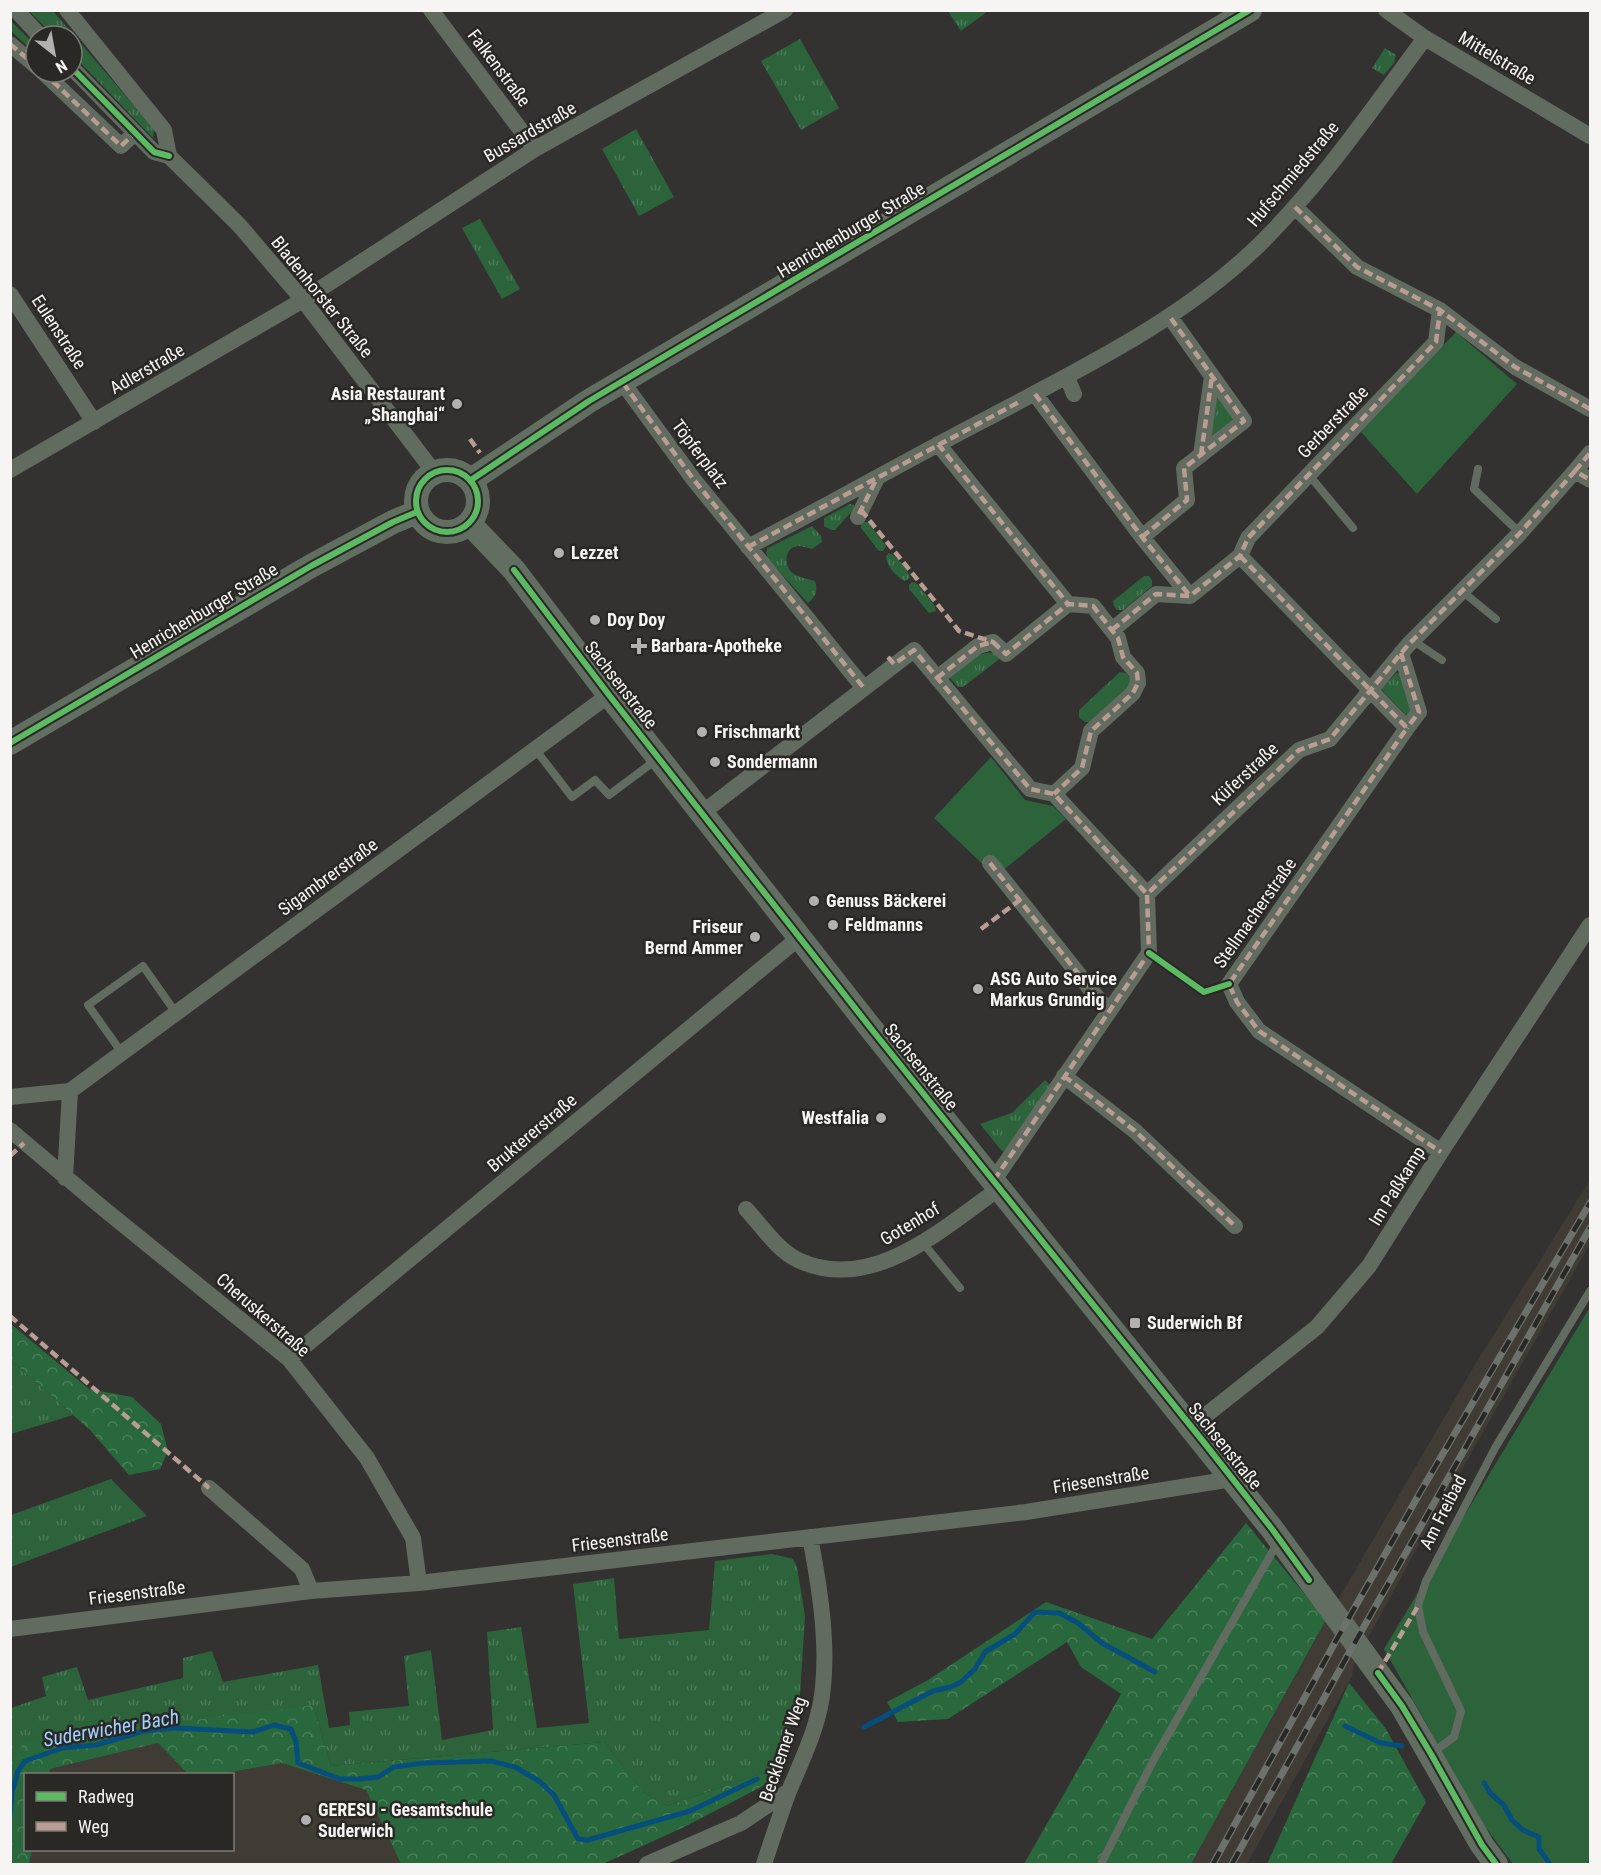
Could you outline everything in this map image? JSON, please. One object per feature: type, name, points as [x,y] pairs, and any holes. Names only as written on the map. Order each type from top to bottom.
[{"type":"street","points":[[16,10],[29,24]]},
{"type":"street","points":[[66,10],[164,130],[169,156]]},
{"type":"street","name":"Falkenstraße","points":[[431,10],[535,149]]},
{"type":"street","name":"Bussardstraße","points":[[303,300],[535,149],[785,10]]},
{"type":"street","name":"Henrichenburger Straße","points":[[471,480],[589,401],[623,383],[1250,10]]},
{"type":"street","name":"Mittelstraße","points":[[1386,10],[1425,38],[1590,136]]},
{"type":"street","name":"Hufschmiedstraße","points":[[938,444],[1066,377],[1170,316],[1257,247],[1323,174],[1425,38]]},
{"type":"street","points":[[10,44],[24,56]]},
{"type":"street","name":"Bladenhorster Straße","points":[[84,80],[154,152],[169,156],[239,225],[303,300],[434,472]]},
{"type":"street","points":[[56,84],[121,146],[135,133]]},
{"type":"street","points":[[1295,207],[1357,267],[1440,310],[1515,367],[1590,409]]},
{"type":"street","name":"Eulenstraße","points":[[10,294],[94,422]]},
{"type":"street","name":"Adlerstraße","points":[[10,470],[303,300]]},
{"type":"street","name":"Gerberstraße","points":[[1190,596],[1240,556],[1248,538],[1436,342],[1440,310]]},
{"type":"street","points":[[1142,537],[1187,500],[1184,468],[1244,421],[1170,316]]},
{"type":"street","points":[[1201,455],[1212,376]]},
{"type":"street","points":[[1066,377],[1074,394]]},
{"type":"street","name":"Töpferplatz","points":[[623,383],[693,480],[841,654],[864,688]]},
{"type":"street","points":[[1035,394],[1142,537],[1190,596]]},
{"type":"street","points":[[748,547],[876,480],[938,444],[1068,604]]},
{"type":"street","points":[[1372,689],[1407,646],[1520,533],[1590,453]]},
{"type":"street","points":[[447,469],[460,472],[471,480],[477,490],[478,502],[476,514],[469,524],[458,530],[446,532],[434,530],[424,523],[417,512],[415,501],[417,489],[424,479],[434,472],[447,469]]},
{"type":"street","points":[[1575,471],[1590,480]]},
{"type":"street","points":[[858,517],[876,480]]},
{"type":"street","name":"Henrichenburger Straße","points":[[10,743],[311,566],[393,522],[417,512]]},
{"type":"street","name":"Sachsenstraße","points":[[469,524],[514,570],[658,758],[873,1031],[1280,1539],[1402,1706],[1482,1845],[1496,1864]]},
{"type":"street","points":[[1240,556],[1372,689],[1407,728]]},
{"type":"street","points":[[1112,630],[1156,594],[1190,596]]},
{"type":"street","points":[[937,678],[978,646],[993,642],[1006,654],[1068,604],[1093,606],[1118,638],[1123,657],[1137,673],[1138,683],[1133,693],[1091,731],[1082,768],[1054,794]]},
{"type":"street","name":"Stellmacherstraße","points":[[1407,646],[1419,712],[1229,984],[1237,1002],[1259,1031],[1441,1152]]},
{"type":"street","points":[[702,813],[864,688],[891,661],[914,650],[1030,789],[1054,794],[1147,894],[1149,953],[1064,1076],[997,1184]]},
{"type":"street","name":"Küferstraße","points":[[1147,894],[1299,750],[1330,739],[1372,689]]},
{"type":"street","name":"Sigambrerstraße","points":[[70,1091],[609,695]]},
{"type":"street","points":[[990,863],[1108,1011]]},
{"type":"street","name":"Im Paßkamp","points":[[1191,1427],[1317,1327],[1369,1266],[1590,925]]},
{"type":"street","name":"Bruktererstraße","points":[[289,1359],[800,936]]},
{"type":"street","points":[[1064,1076],[1135,1131],[1235,1226]]},
{"type":"street","points":[[10,1097],[70,1091],[65,1178]]},
{"type":"street","name":"Cheruskerstraße","points":[[10,1130],[65,1178],[289,1359],[373,1468],[413,1538],[419,1583]]},
{"type":"street","name":"Gotenhof","points":[[746,1209],[785,1252],[798,1260],[820,1268],[856,1269],[894,1258],[922,1243],[997,1184]]},
{"type":"street","name":"Friesenstraße","points":[[10,1629],[311,1591],[419,1583],[1026,1512],[1232,1479]]},
{"type":"street","points":[[209,1488],[302,1569],[311,1591]]},
{"type":"street","name":"Becklemer Weg","points":[[764,1864],[789,1791],[813,1734],[823,1688],[824,1657],[820,1588],[810,1537]]},
{"type":"street","points":[[647,1864],[741,1822],[789,1791]]},
{"type":"lane","points":[[1478,469],[1474,489],[1520,533]]},
{"type":"lane","points":[[1310,475],[1353,528]]},
{"type":"lane","points":[[1462,591],[1496,619]]},
{"type":"lane","points":[[1407,646],[1442,660]]},
{"type":"lane","points":[[535,749],[572,797],[595,780],[609,795],[658,758]]},
{"type":"lane","points":[[122,1053],[88,1005],[143,966],[176,1013]]},
{"type":"lane","points":[[922,1243],[960,1288]]},
{"type":"lane","name":"Am Freibad","points":[[1431,1754],[1454,1737],[1461,1711],[1423,1632],[1418,1606],[1426,1581],[1495,1448],[1590,1291]]},
{"type":"lane","points":[[1101,1864],[1153,1761],[1280,1539]]},
{"type":"shaded area","points":[[1590,1180],[1590,1244],[1367,1640],[1338,1600],[1473,1368]]},
{"type":"shaded area","points":[[1326,1621],[1355,1661],[1352,1676],[1247,1864],[1191,1864]]},
{"type":"shaded area","points":[[158,1743],[187,1773],[49,1773],[50,1769]]},
{"type":"shaded area","name":"GERESU - Gesamtschule Suderwich","points":[[282,1763],[366,1790],[401,1864],[29,1864],[32,1851],[234,1851],[234,1773],[226,1773]]},
{"type":"green space","points":[[29,11],[53,11],[64,24],[42,24]]},
{"type":"green space","points":[[948,11],[988,11],[961,31]]},
{"type":"green space","points":[[10,20],[24,34],[24,43],[11,31]]},
{"type":"green space","points":[[800,39],[839,108],[801,130],[761,61]]},
{"type":"green space","points":[[84,47],[154,129],[153,138],[84,66]]},
{"type":"green space","points":[[1385,48],[1396,55],[1394,63],[1384,75],[1372,68]]},
{"type":"green space","points":[[636,129],[674,197],[639,216],[602,149]]},
{"type":"green space","points":[[480,219],[520,289],[502,299],[462,228]]},
{"type":"green space","points":[[1456,332],[1517,384],[1417,494],[1361,432]]},
{"type":"green space","points":[[1215,392],[1238,420],[1209,443]]},
{"type":"green space","points":[[850,504],[854,505],[854,509],[835,530],[824,526],[824,518]]},
{"type":"green space","points":[[864,522],[868,522],[886,546],[883,551],[879,551],[861,528]]},
{"type":"green space","points":[[812,526],[821,536],[822,542],[812,549],[800,546],[793,548],[786,559],[792,572],[815,581],[816,593],[808,603],[768,559],[766,552],[768,548]]},
{"type":"green space","points":[[889,553],[902,563],[910,578],[905,581],[893,571],[886,560]]},
{"type":"green space","points":[[1144,576],[1149,576],[1152,586],[1123,610],[1117,610],[1113,601]]},
{"type":"green space","points":[[912,582],[916,583],[935,606],[936,611],[929,613],[909,589]]},
{"type":"green space","points":[[998,652],[1002,657],[963,687],[958,687],[950,678],[977,654]]},
{"type":"green space","points":[[1120,672],[1126,673],[1131,679],[1130,685],[1090,722],[1085,722],[1079,717],[1079,710]]},
{"type":"green space","points":[[1396,673],[1401,674],[1414,708],[1407,716],[1381,689]]},
{"type":"green space","points":[[991,757],[1025,800],[1053,806],[1066,819],[1001,872],[991,872],[934,818]]},
{"type":"green space","points":[[1045,1080],[1051,1086],[1004,1152],[980,1124],[1012,1113]]},
{"type":"green space","points":[[1590,1307],[1590,1864],[1513,1864],[1483,1824],[1384,1649]]},
{"type":"green space","points":[[11,1324],[89,1389],[132,1397],[161,1424],[168,1451],[160,1469],[129,1475],[90,1430],[11,1360]]},
{"type":"green space","points":[[11,1360],[73,1415],[11,1434]]},
{"type":"green space","points":[[111,1479],[147,1516],[11,1567],[11,1515]]},
{"type":"green space","points":[[1246,1523],[1326,1620],[1191,1864],[1024,1864],[1121,1694],[1081,1667],[1067,1642],[948,1719],[898,1722],[887,1702],[928,1680],[1046,1602],[1152,1639]]},
{"type":"green space","points":[[772,1554],[793,1559],[797,1567],[805,1616],[800,1695],[778,1762],[766,1772],[667,1806],[643,1792],[604,1742],[331,1766],[313,1705],[11,1764],[11,1708],[46,1696],[42,1677],[77,1667],[88,1700],[183,1678],[183,1658],[212,1651],[223,1682],[318,1665],[329,1728],[350,1725],[349,1712],[409,1706],[404,1656],[431,1650],[442,1740],[493,1730],[487,1632],[521,1627],[537,1728],[589,1723],[573,1584],[614,1578],[619,1639],[709,1630],[715,1561]]},
{"type":"green space","points":[[1349,1683],[1386,1729],[1426,1802],[1391,1864],[1267,1864]]},
{"type":"green space","points":[[313,1705],[331,1766],[604,1742],[643,1792],[667,1806],[766,1772],[771,1782],[684,1827],[603,1864],[401,1864],[366,1790],[282,1763],[226,1773],[187,1773],[158,1743],[50,1769],[49,1773],[24,1773],[24,1851],[32,1851],[29,1864],[11,1864],[11,1764],[24,1742]]},
{"type":"waterway","name":"Suderwicher Bach","points":[[864,1727],[933,1691],[961,1682],[975,1669],[985,1652],[1015,1634],[1035,1612],[1059,1613],[1078,1623],[1102,1643],[1155,1672]]},
{"type":"waterway","name":"Suderwicher Bach","points":[[10,1817],[12,1792],[18,1771],[25,1761],[62,1748],[96,1745],[144,1731],[175,1728],[253,1732],[274,1725],[291,1729],[296,1742],[298,1763],[340,1779],[378,1777],[394,1767],[424,1763],[491,1761],[515,1767],[539,1781],[554,1795],[578,1839],[588,1840],[690,1811],[757,1779]]},
{"type":"waterway","points":[[1345,1726],[1381,1743],[1402,1746]]},
{"type":"waterway","points":[[1484,1783],[1491,1794],[1504,1805],[1512,1820],[1523,1830],[1539,1837],[1539,1849],[1550,1864]]},
{"type":"railway","points":[[1213,1864],[1421,1491],[1590,1203]]},
{"type":"railway","points":[[1232,1864],[1590,1228]]},
{"type":"marked path","points":[[10,44],[24,56]]},
{"type":"marked path","points":[[56,84],[121,146],[135,133]]},
{"type":"marked path","points":[[1295,207],[1357,267],[1440,310],[1515,367],[1590,409]]},
{"type":"marked path","points":[[1112,630],[1156,594],[1190,596],[1240,556],[1248,538],[1436,342],[1440,310]]},
{"type":"marked path","points":[[1142,537],[1187,500],[1184,468],[1244,421],[1170,317]]},
{"type":"marked path","points":[[1201,455],[1212,376]]},
{"type":"marked path","points":[[623,383],[694,480],[864,688]]},
{"type":"marked path","points":[[1035,394],[1142,537],[1190,596]]},
{"type":"marked path","points":[[748,547],[1019,402]]},
{"type":"marked path","points":[[470,439],[480,453]]},
{"type":"marked path","points":[[938,444],[1068,604]]},
{"type":"marked path","points":[[1575,471],[1590,453]]},
{"type":"marked path","points":[[994,1180],[1149,953],[1147,894],[1299,750],[1330,739],[1408,645],[1520,533],[1575,471],[1590,480]]},
{"type":"marked path","points":[[859,514],[876,480]]},
{"type":"marked path","points":[[861,510],[959,631],[993,642]]},
{"type":"marked path","points":[[1240,556],[1407,728],[1229,984],[1237,1002],[1259,1031],[1441,1152]]},
{"type":"marked path","points":[[937,678],[978,646],[993,642],[1006,654],[1068,604],[1093,606],[1118,638],[1123,657],[1137,673],[1138,683],[1133,693],[1091,731],[1082,768],[1054,794]]},
{"type":"marked path","points":[[888,657],[894,664],[914,650],[1030,789],[1054,794],[1147,894]]},
{"type":"marked path","points":[[1401,653],[1419,712],[1407,728]]},
{"type":"marked path","points":[[990,863],[1108,1011]]},
{"type":"marked path","points":[[981,929],[1020,900]]},
{"type":"marked path","points":[[1064,1076],[1135,1131],[1235,1226]]},
{"type":"marked path","points":[[10,1156],[24,1143]]},
{"type":"marked path","points":[[10,1316],[209,1488]]},
{"type":"marked path","points":[[1378,1673],[1418,1606]]},
{"type":"cycle path","points":[[471,480],[589,401],[1250,10]]},
{"type":"cycle path","points":[[84,80],[154,152],[169,156]]},
{"type":"cycle path","points":[[441,470],[453,470],[469,479],[476,489],[478,501],[476,513],[469,523],[453,532],[441,532],[430,527],[421,518],[416,507],[416,495],[421,484],[430,475],[441,470]]},
{"type":"cycle path","points":[[10,743],[311,566],[393,522],[417,512]]},
{"type":"cycle path","points":[[514,570],[609,695],[873,1031],[1206,1445],[1309,1580]]},
{"type":"cycle path","points":[[1149,953],[1204,992],[1229,984]]},
{"type":"cycle path","points":[[1378,1673],[1402,1706],[1482,1845],[1496,1864]]},
{"type":"place","name":"Asia Restaurant „Shanghai“","points":[[457,404]]},
{"type":"place","name":"Lezzet","points":[[559,553]]},
{"type":"place","name":"Doy Doy","points":[[595,620]]},
{"type":"place","name":"Barbara-Apotheke","points":[[639,646]]},
{"type":"place","name":"Frischmarkt","points":[[702,732]]},
{"type":"place","name":"Sondermann","points":[[715,762]]},
{"type":"place","name":"Genuss Bäckerei","points":[[814,901]]},
{"type":"place","name":"Feldmanns","points":[[833,925]]},
{"type":"place","name":"Friseur Bernd Ammer","points":[[755,937]]},
{"type":"place","name":"ASG Auto Service Markus Grundig","points":[[978,989]]},
{"type":"place","name":"Westfalia","points":[[881,1118]]},
{"type":"place","name":"Suderwich Bf","points":[[1135,1323]]},
{"type":"place","name":"GERESU - Gesamtschule Suderwich","points":[[306,1820]]}]
